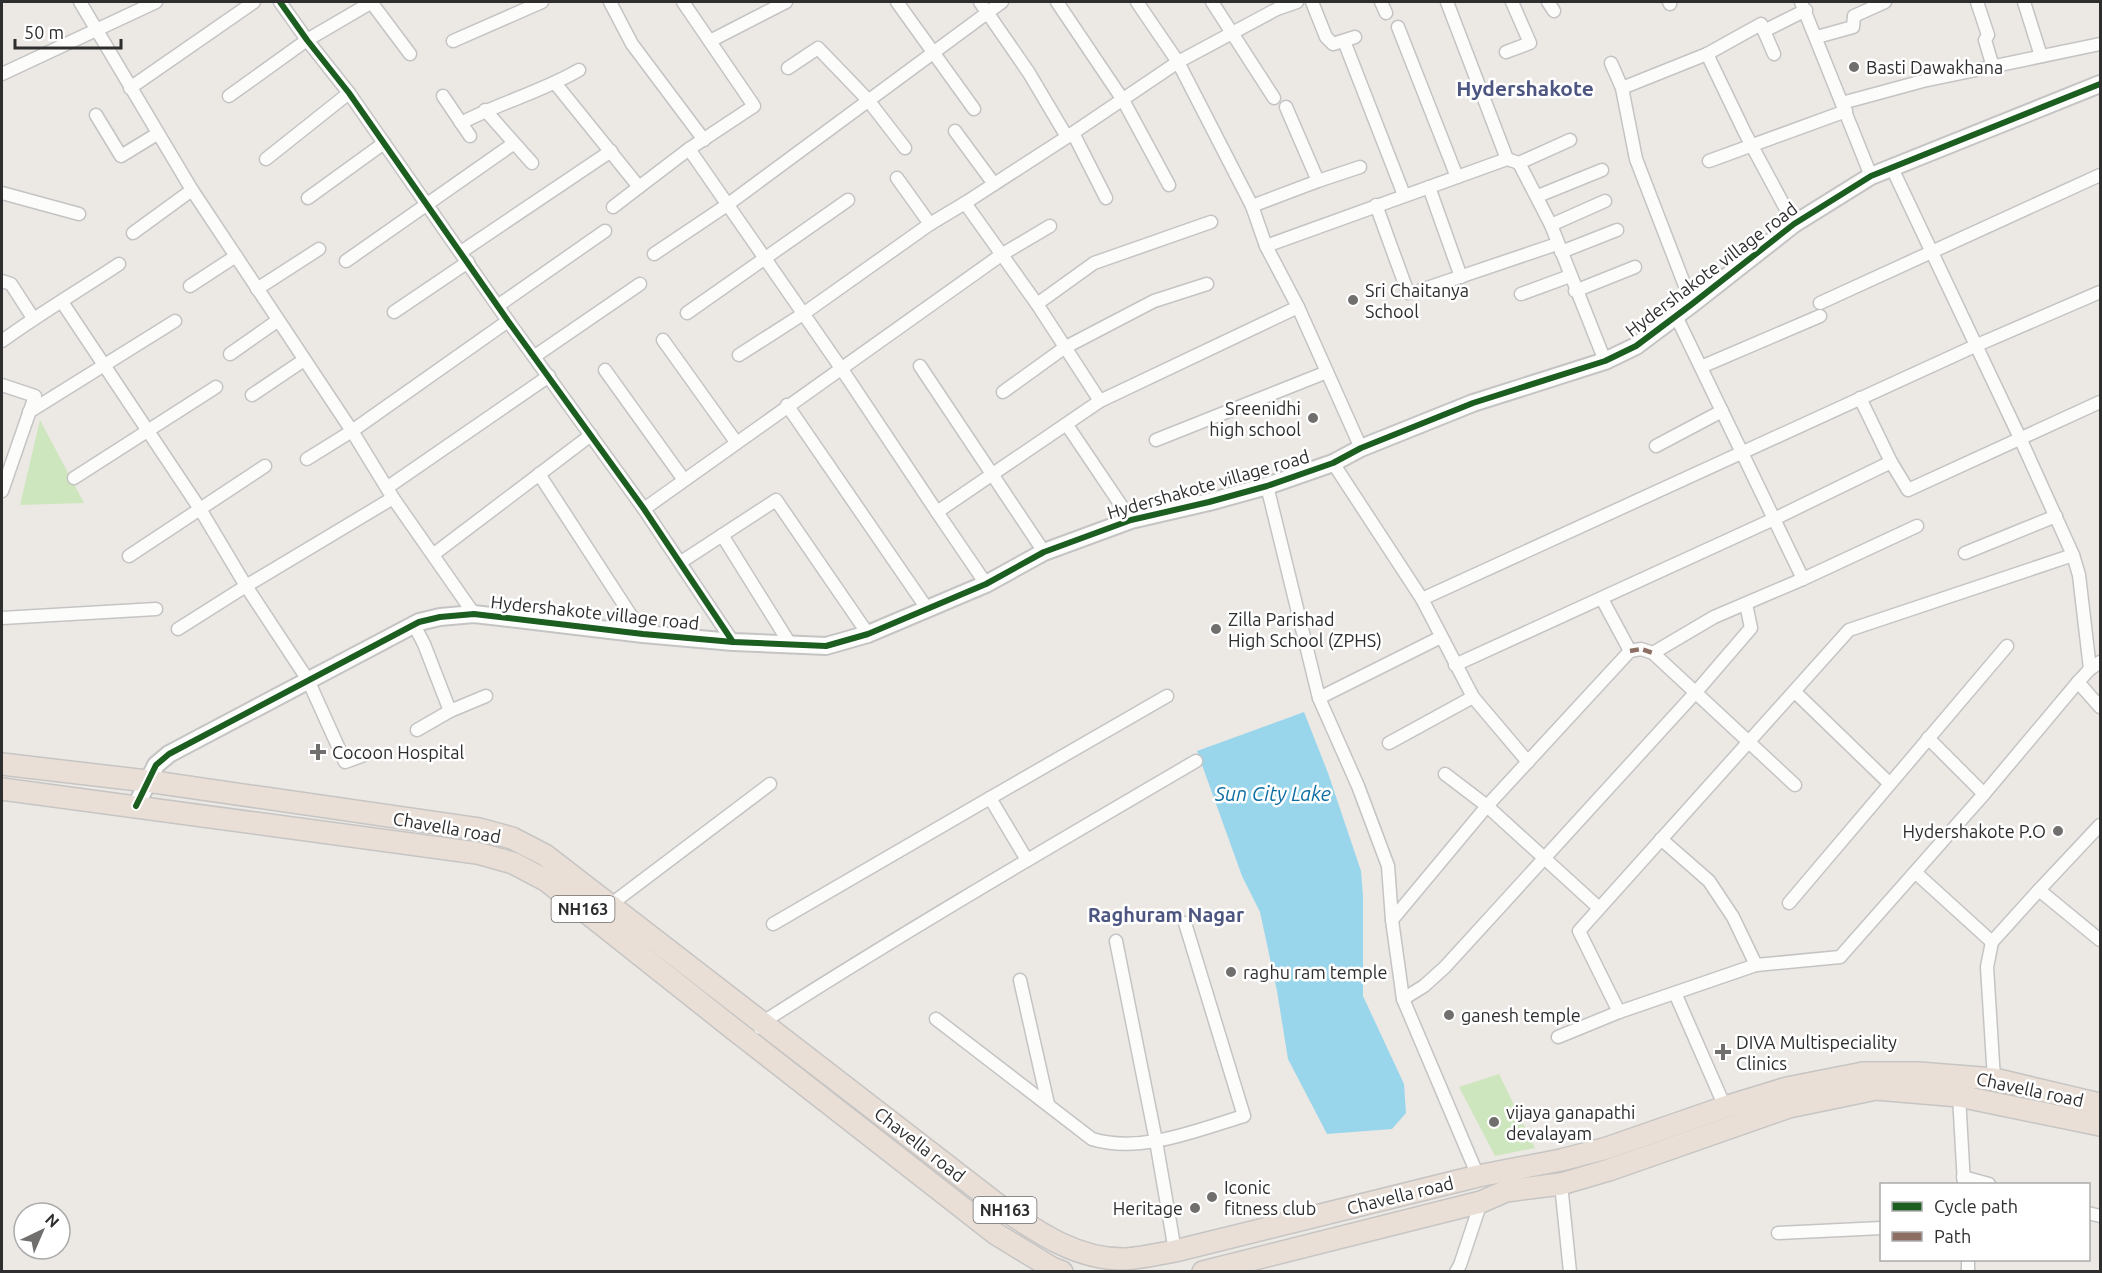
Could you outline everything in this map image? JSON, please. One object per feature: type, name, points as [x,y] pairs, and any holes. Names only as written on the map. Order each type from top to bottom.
[{"type":"highway","name":"Chavella road","points":[[2,764],[147,781],[479,830],[512,838],[544,855],[764,1022],[993,1201],[1043,1235],[1076,1251],[1100,1257],[1125,1259],[1175,1251],[1478,1176],[1561,1160],[1607,1148],[1787,1088],[1863,1074],[1919,1073],[1994,1078],[2100,1104]]},
{"type":"highway","name":"Chavella road","points":[[2,789],[477,853],[513,863],[547,880],[752,1044],[996,1234],[1062,1272]]},
{"type":"highway","name":"Chavella road","points":[[1203,1272],[1480,1202],[1506,1191],[1561,1184],[1609,1170],[1789,1107],[1876,1089],[1959,1096],[2100,1125]]},
{"type":"street","points":[[80,2],[192,190],[474,614]]},
{"type":"street","points":[[2,74],[156,2]]},
{"type":"street","points":[[130,88],[254,2]]},
{"type":"street","points":[[280,2],[306,40],[349,93],[508,321],[644,509],[733,642]]},
{"type":"street","points":[[229,96],[306,40],[371,2],[410,54]]},
{"type":"street","points":[[453,41],[542,2]]},
{"type":"street","points":[[610,2],[632,44],[704,140]]},
{"type":"street","points":[[613,207],[689,149],[754,106],[683,2]]},
{"type":"street","points":[[710,41],[786,2]]},
{"type":"street","points":[[897,2],[974,109]]},
{"type":"street","points":[[980,2],[1070,135],[1106,198]]},
{"type":"street","points":[[654,254],[727,205],[1002,2]]},
{"type":"street","points":[[1057,2],[1123,100],[1169,185]]},
{"type":"street","points":[[1137,2],[1178,62],[1252,206],[1266,246],[1298,307],[1361,448]]},
{"type":"street","points":[[1212,2],[1274,99]]},
{"type":"street","points":[[739,355],[803,314],[930,224],[1070,135],[1178,62],[1277,9],[1297,2]]},
{"type":"street","points":[[1312,2],[1326,37],[1333,44],[1349,39],[1404,195]]},
{"type":"street","points":[[1448,2],[1513,161],[1538,196],[1551,225],[1575,291],[1605,361]]},
{"type":"street","points":[[1506,52],[1530,43],[1512,2]]},
{"type":"street","points":[[1817,37],[1853,27],[1854,16],[1885,2]]},
{"type":"street","points":[[1977,2],[1988,35],[1985,40],[1993,67]]},
{"type":"street","points":[[2024,2],[2041,56]]},
{"type":"street","points":[[1764,31],[1803,6],[1871,176]]},
{"type":"street","points":[[1622,88],[1707,54],[1761,24],[1774,54]]},
{"type":"street","points":[[1398,27],[1457,177]]},
{"type":"street","points":[[1709,161],[1844,107],[1923,81],[2100,44]]},
{"type":"street","points":[[788,68],[818,48],[868,100],[904,148]]},
{"type":"street","points":[[1707,54],[1794,224]]},
{"type":"street","points":[[1611,63],[1622,88],[1636,159],[1692,304]]},
{"type":"street","points":[[461,123],[485,110],[555,83],[579,70]]},
{"type":"street","points":[[555,83],[639,187]]},
{"type":"street","name":"Hydershakote village road","points":[[136,806],[156,765],[169,754],[414,625],[440,617],[474,614],[643,634],[790,645],[826,646],[868,634],[986,584],[1044,552],[1131,520],[1267,486],[1333,463],[1361,448],[1473,403],[1605,361],[1636,346],[1794,224],[1871,176],[2100,84]]},
{"type":"street","points":[[266,159],[349,93]]},
{"type":"street","points":[[443,96],[470,136]]},
{"type":"street","points":[[1286,107],[1318,181]]},
{"type":"street","points":[[485,110],[532,163]]},
{"type":"street","points":[[96,115],[121,156],[157,134]]},
{"type":"street","points":[[955,131],[994,184]]},
{"type":"street","points":[[1266,246],[1404,195],[1513,161],[1570,140]]},
{"type":"street","points":[[308,198],[384,142]]},
{"type":"street","points":[[346,261],[513,144]]},
{"type":"street","points":[[689,149],[841,368],[986,584]]},
{"type":"street","points":[[394,312],[465,257],[611,151]]},
{"type":"street","points":[[1558,1038],[1619,1012],[1756,965],[1840,957],[1916,873],[2078,682],[2095,666],[2079,575],[2073,555],[1892,166]]},
{"type":"street","points":[[1252,206],[1360,167]]},
{"type":"street","points":[[1538,196],[1602,170]]},
{"type":"street","points":[[1701,367],[1932,252],[2100,176]]},
{"type":"street","points":[[897,178],[930,224]]},
{"type":"street","points":[[1429,187],[1461,277]]},
{"type":"street","points":[[133,233],[192,190]]},
{"type":"street","points":[[2,193],[79,214]]},
{"type":"street","points":[[687,313],[848,200]]},
{"type":"street","points":[[1551,225],[1605,201]]},
{"type":"street","points":[[965,203],[1037,304],[1100,402]]},
{"type":"street","points":[[1377,205],[1415,292],[1617,230]]},
{"type":"street","points":[[1037,304],[1094,263],[1211,222]]},
{"type":"street","points":[[644,509],[787,405],[1001,255],[1050,226]]},
{"type":"street","points":[[499,305],[605,231]]},
{"type":"street","points":[[257,289],[319,249]]},
{"type":"street","points":[[190,286],[236,256]]},
{"type":"street","points":[[2,341],[33,318],[62,302],[119,264]]},
{"type":"street","points":[[1575,291],[1635,267]]},
{"type":"street","points":[[1521,294],[1570,276]]},
{"type":"street","points":[[2,281],[11,284],[33,318]]},
{"type":"street","points":[[535,356],[640,284]]},
{"type":"street","points":[[1003,392],[1064,348],[1154,302],[1207,284]]},
{"type":"street","points":[[1422,599],[1860,398],[2100,292]]},
{"type":"street","points":[[62,302],[200,509],[246,586],[308,680],[345,762],[367,754]]},
{"type":"street","points":[[937,512],[1100,402],[1298,307]]},
{"type":"street","points":[[1676,316],[1803,579]]},
{"type":"street","points":[[29,412],[175,321]]},
{"type":"street","points":[[230,354],[277,321]]},
{"type":"street","points":[[307,459],[352,431],[508,321]]},
{"type":"street","points":[[663,340],[736,442]]},
{"type":"street","points":[[252,395],[304,360]]},
{"type":"street","points":[[920,366],[1044,552]]},
{"type":"street","points":[[605,370],[684,480]]},
{"type":"street","points":[[1156,440],[1327,372]]},
{"type":"street","points":[[178,629],[391,492],[549,376]]},
{"type":"street","points":[[2,385],[34,396],[2,491]]},
{"type":"street","points":[[74,478],[216,387]]},
{"type":"street","points":[[1860,398],[1891,462],[1908,489],[2100,402]]},
{"type":"street","points":[[787,405],[928,610]]},
{"type":"street","points":[[1656,446],[1722,411]]},
{"type":"street","points":[[1067,425],[1131,520]]},
{"type":"street","points":[[434,554],[591,435]]},
{"type":"street","points":[[1455,665],[1774,519],[1891,462]]},
{"type":"street","points":[[1333,463],[1422,599],[1473,697],[1528,762]]},
{"type":"street","points":[[129,556],[265,466]]},
{"type":"street","points":[[539,474],[643,634]]},
{"type":"street","points":[[1267,486],[1319,698],[1358,786],[1388,866],[1392,920],[1403,999],[1478,1176]]},
{"type":"street","points":[[681,562],[776,500],[868,634]]},
{"type":"street","points":[[1965,554],[2056,516]]},
{"type":"street","points":[[1653,653],[1714,617],[1917,526]]},
{"type":"street","points":[[722,535],[790,645]]},
{"type":"street","points":[[1619,1012],[1579,931],[1849,630],[2073,555]]},
{"type":"street","points":[[1602,598],[1630,651]]},
{"type":"street","points":[[1403,999],[1424,986],[1445,967],[1696,692],[1751,628],[1746,604]]},
{"type":"street","points":[[2,618],[156,609]]},
{"type":"street","points":[[414,625],[424,644],[450,711]]},
{"type":"street","points":[[1319,698],[1441,637]]},
{"type":"street","points":[[1789,903],[2007,646]]},
{"type":"street","points":[[1392,920],[1487,806],[1630,651],[1641,649],[1653,653],[1795,785]]},
{"type":"street","points":[[2078,682],[2100,707]]},
{"type":"street","points":[[1795,692],[1889,783]]},
{"type":"street","points":[[417,730],[450,711],[486,696]]},
{"type":"street","points":[[773,924],[1167,696]]},
{"type":"street","points":[[1389,743],[1473,697]]},
{"type":"street","points":[[1929,738],[1984,794]]},
{"type":"street","points":[[752,1044],[764,1022],[1027,860],[1196,761]]},
{"type":"street","points":[[1445,774],[1487,806],[1599,908]]},
{"type":"street","points":[[610,905],[770,784]]},
{"type":"street","points":[[990,798],[1027,860]]},
{"type":"street","points":[[1994,1078],[1987,967],[1992,942],[2100,825]]},
{"type":"street","points":[[1661,838],[1708,881],[1733,917],[1756,965]]},
{"type":"street","points":[[1916,873],[1992,942]]},
{"type":"street","points":[[2039,890],[2100,940]]},
{"type":"street","points":[[936,1019],[1092,1138],[1105,1143],[1156,1141],[1244,1116],[1185,923]]},
{"type":"street","points":[[1116,941],[1156,1141],[1175,1251]]},
{"type":"street","points":[[1020,980],[1048,1104]]},
{"type":"street","points":[[1675,993],[1725,1107]]},
{"type":"street","points":[[1959,1096],[1964,1181]]},
{"type":"street","points":[[1561,1184],[1570,1272]]},
{"type":"street","points":[[1459,1269],[1480,1202]]},
{"type":"street","points":[[1778,1233],[1880,1228]]},
{"type":"green space","points":[[40,420],[84,503],[20,505]]},
{"type":"green space","name":"vijaya ganapathi devalayam","points":[[1499,1074],[1535,1148],[1495,1156],[1459,1087]]},
{"type":"water","name":"Sun City Lake","points":[[1304,712],[1328,773],[1361,871],[1363,996],[1404,1084],[1406,1113],[1392,1129],[1327,1134],[1288,1059],[1277,991],[1260,912],[1242,876],[1197,751]]},
{"type":"marked path","points":[[1630,651],[1641,649],[1653,653]]},
{"type":"cycle path","points":[[280,2],[349,93],[508,321],[644,509],[733,642]]},
{"type":"cycle path","points":[[136,806],[156,765],[169,754],[419,622],[440,617],[474,614],[643,634],[733,642],[826,646],[868,634],[986,584],[1044,552],[1131,520],[1267,486],[1333,463],[1361,448],[1473,403],[1605,361],[1636,346],[1794,224],[1871,176],[2100,84]]},
{"type":"place","name":"Basti Dawakhana","points":[[1854,67]]},
{"type":"place","name":"Sri Chaitanya School","points":[[1353,300]]},
{"type":"place","name":"Sreenidhi high school","points":[[1313,418]]},
{"type":"place","name":"Zilla Parishad High School (ZPHS)","points":[[1216,629]]},
{"type":"place","name":"Cocoon Hospital","points":[[318,752]]},
{"type":"place","name":"Hydershakote P.O","points":[[2058,831]]},
{"type":"place","name":"raghu ram temple","points":[[1231,972]]},
{"type":"place","name":"ganesh temple","points":[[1449,1015]]},
{"type":"place","name":"DIVA Multispeciality Clinics","points":[[1723,1052]]},
{"type":"place","name":"vijaya ganapathi devalayam","points":[[1494,1122]]},
{"type":"place","name":"Iconic fitness club","points":[[1212,1197]]},
{"type":"place","name":"Heritage","points":[[1195,1208]]},
{"type":"district","name":"Hydershakote","points":[[1525,88]]},
{"type":"district","name":"Raghuram Nagar","points":[[1166,914]]}]
